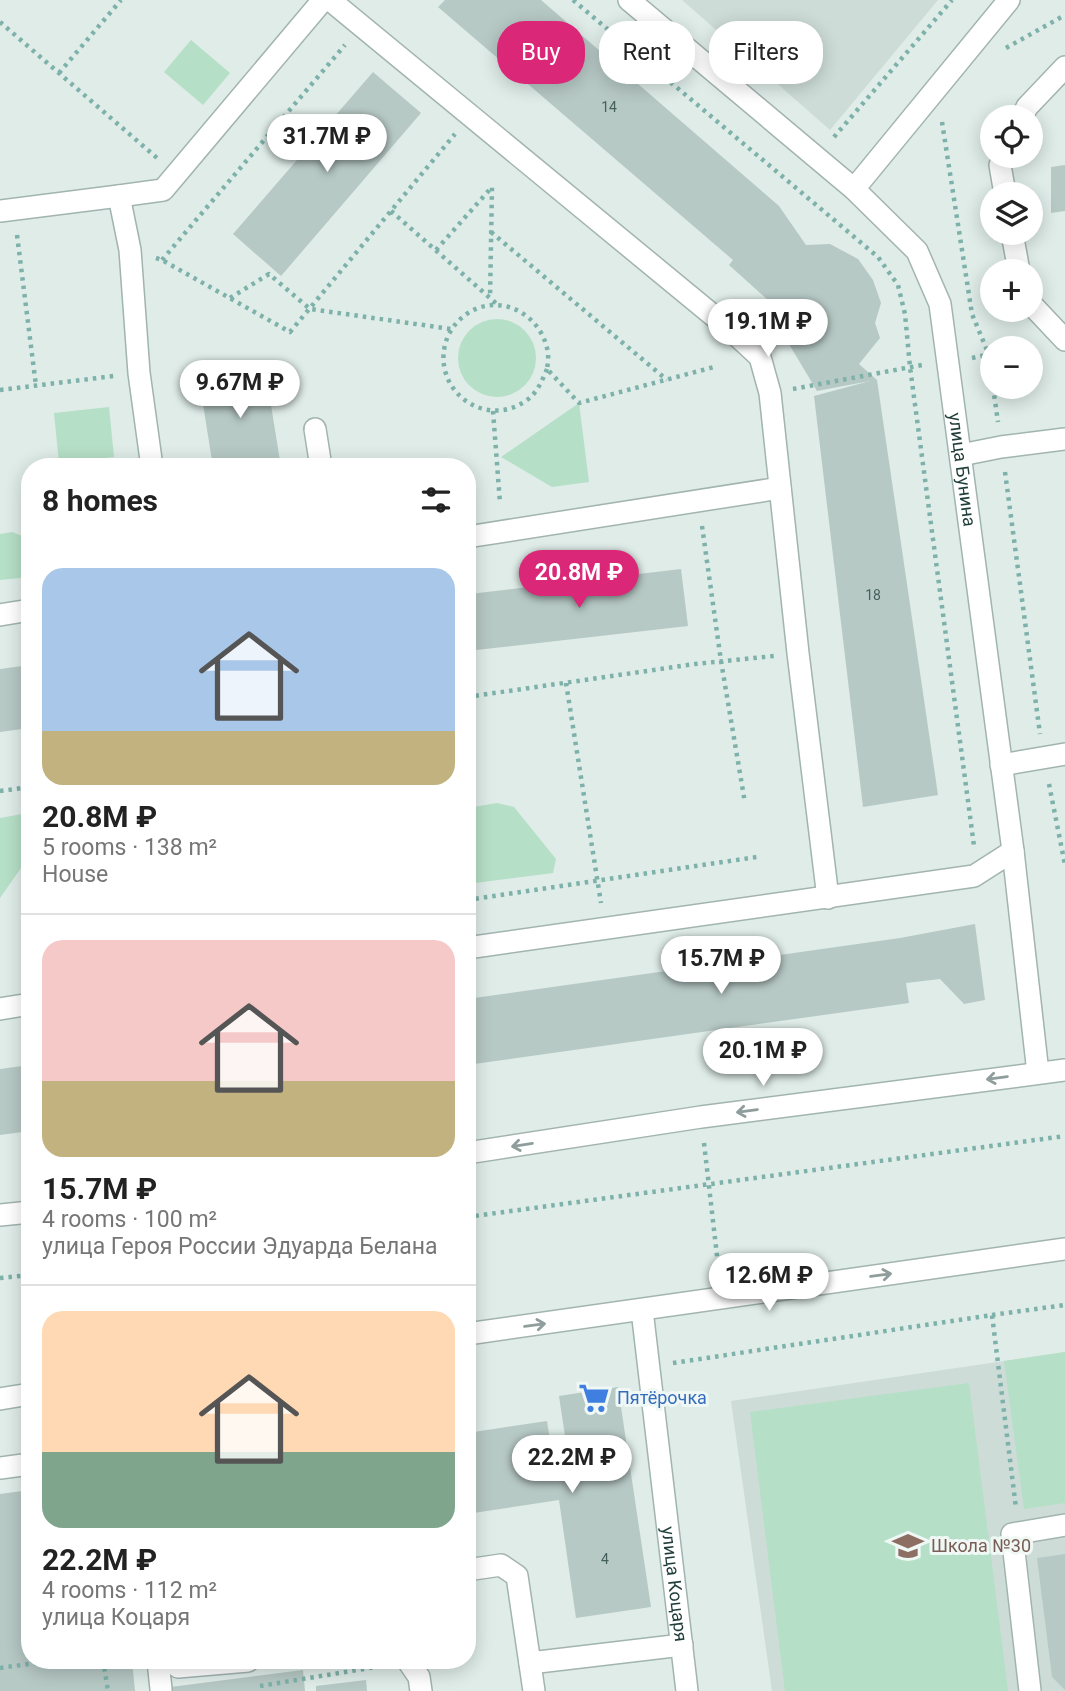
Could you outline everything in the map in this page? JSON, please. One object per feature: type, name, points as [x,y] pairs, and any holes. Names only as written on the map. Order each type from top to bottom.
[{"type":"street","points":[[7,211],[163,190],[323,0]]},
{"type":"street","points":[[330,0],[732,331],[760,357],[770,393],[828,898]]},
{"type":"street","name":"улица Бунина","points":[[629,0],[854,189],[917,251],[940,304],[1013,852],[1038,1073]]},
{"type":"street","points":[[854,189],[1009,0]]},
{"type":"street","points":[[1029,105],[1065,67]]},
{"type":"street","points":[[119,196],[130,250],[139,373],[151,458]]},
{"type":"street","points":[[1043,317],[1065,340]]},
{"type":"street","points":[[315,429],[320,458]]},
{"type":"street","points":[[961,455],[1065,439]]},
{"type":"street","points":[[476,536],[780,488]]},
{"type":"street","points":[[0,615],[21,612]]},
{"type":"street","points":[[1001,765],[1065,754]]},
{"type":"street","points":[[476,947],[974,876],[1013,852]]},
{"type":"street","points":[[0,1009],[21,1006]]},
{"type":"street","points":[[476,1152],[701,1118],[1065,1070]]},
{"type":"street","points":[[0,1215],[21,1213]]},
{"type":"street","points":[[476,1333],[1065,1249]]},
{"type":"street","name":"улица Коцаря","points":[[642,1310],[687,1691]]},
{"type":"street","points":[[0,1399],[21,1396]]},
{"type":"street","points":[[0,1468],[21,1465]]},
{"type":"street","points":[[1030,1691],[1012,1534],[1065,1525]]},
{"type":"street","points":[[476,1569],[501,1565],[517,1576],[534,1691]]},
{"type":"street","points":[[530,1663],[682,1645]]},
{"type":"street","points":[[159,1669],[161,1689]]},
{"type":"street","points":[[414,1669],[419,1677],[421,1691]]},
{"type":"path","points":[[59,73],[121,0]]},
{"type":"path","points":[[832,139],[952,0]]},
{"type":"path","points":[[0,22],[176,174]]},
{"type":"path","points":[[162,260],[361,26]]},
{"type":"path","points":[[130,250],[162,260],[290,332],[460,128]]},
{"type":"path","points":[[436,250],[492,187],[490,298]]},
{"type":"path","points":[[7,211],[36,386]]},
{"type":"path","points":[[391,211],[498,305]]},
{"type":"path","points":[[491,232],[667,380]]},
{"type":"path","points":[[230,298],[269,274],[310,309],[451,330]]},
{"type":"path","points":[[498,305],[516,309],[532,319],[543,334],[548,351],[547,369],[540,386],[528,400],[511,408],[493,411],[475,407],[459,397],[449,383],[443,365],[444,346],[451,330],[463,316],[480,307],[498,305]]},
{"type":"path","points":[[770,393],[980,357]]},
{"type":"path","points":[[547,369],[579,403],[714,368]]},
{"type":"path","points":[[0,390],[139,373]]},
{"type":"path","points":[[995,399],[1043,757],[1065,865]]},
{"type":"path","points":[[493,411],[500,503]]},
{"type":"path","points":[[698,501],[745,803]]},
{"type":"path","points":[[566,683],[605,929]]},
{"type":"path","points":[[0,791],[21,788]]},
{"type":"path","points":[[476,899],[757,857]]},
{"type":"path","points":[[701,1118],[722,1298]]},
{"type":"path","points":[[476,1216],[1065,1136]]},
{"type":"path","points":[[0,1278],[21,1276]]},
{"type":"path","points":[[648,1367],[1065,1306]]},
{"type":"path","points":[[992,1315],[1019,1533]]},
{"type":"path","points":[[0,1668],[21,1665]]},
{"type":"path","points":[[104,1669],[108,1691]]},
{"type":"path","points":[[255,1687],[362,1669]]},
{"type":"shaded area","points":[[682,0],[938,0],[830,130],[778,84],[823,84],[823,21],[709,21],[709,24]]},
{"type":"shaded area","name":"Школа №30","points":[[1065,1352],[1065,1691],[772,1691],[731,1401]]},
{"type":"green space","points":[[191,40],[230,73],[203,105],[164,72]]},
{"type":"green space","points":[[497,319],[512,322],[529,336],[536,358],[533,373],[519,390],[497,397],[482,394],[465,380],[458,358],[461,343],[475,326]]},
{"type":"green space","points":[[579,403],[589,482],[552,487],[501,457]]},
{"type":"green space","points":[[109,407],[114,457],[58,458],[54,413]]},
{"type":"green space","points":[[12,532],[21,536],[21,578],[0,580],[0,534]]},
{"type":"green space","points":[[497,803],[514,807],[556,859],[553,873],[476,883],[476,806]]},
{"type":"green space","points":[[21,814],[21,868],[0,898],[0,818]]},
{"type":"green space","points":[[1065,1352],[1065,1503],[1024,1509],[1004,1361]]},
{"type":"green space","name":"Школа №30","points":[[969,1383],[1008,1691],[785,1691],[750,1412]]},
{"type":"building","points":[[445,0],[541,0],[565,21],[497,21],[497,58],[438,7]]},
{"type":"building","points":[[585,38],[599,50],[599,84],[638,84],[779,206],[806,245],[830,244],[858,259],[873,280],[881,303],[875,323],[880,338],[859,364],[877,380],[938,795],[863,807],[814,396],[870,381],[817,391],[777,324],[770,302],[729,265],[733,260],[528,84],[585,84]]},
{"type":"building","points":[[373,72],[421,113],[281,276],[233,234]]},
{"type":"building","points":[[1065,165],[1065,211],[1051,213],[1051,167]]},
{"type":"building","points":[[265,368],[280,458],[212,458],[199,379]]},
{"type":"building","points":[[681,569],[688,626],[476,650],[476,593]]},
{"type":"building","points":[[21,666],[21,729],[0,732],[0,669]]},
{"type":"building","points":[[975,924],[985,1000],[964,1004],[940,979],[906,983],[909,1003],[476,1064],[476,998],[900,938]]},
{"type":"building","points":[[21,1066],[21,1132],[0,1135],[0,1069]]},
{"type":"building","points":[[618,1387],[651,1607],[576,1618],[559,1500],[476,1513],[476,1432],[547,1421],[553,1459],[568,1456],[559,1396]]},
{"type":"building","points":[[21,1491],[21,1669],[133,1669],[135,1691],[0,1691],[0,1494]]},
{"type":"building","points":[[1065,1554],[1065,1690],[1052,1677],[1037,1558]]},
{"type":"building","points":[[303,1670],[305,1691],[155,1691],[155,1689]]},
{"type":"building","points":[[366,1680],[367,1691],[316,1691],[316,1686]]},
{"type":"place","name":"Пятёрочка","points":[[594,1398]]},
{"type":"place","name":"Школа №30","points":[[908,1546]]}]
